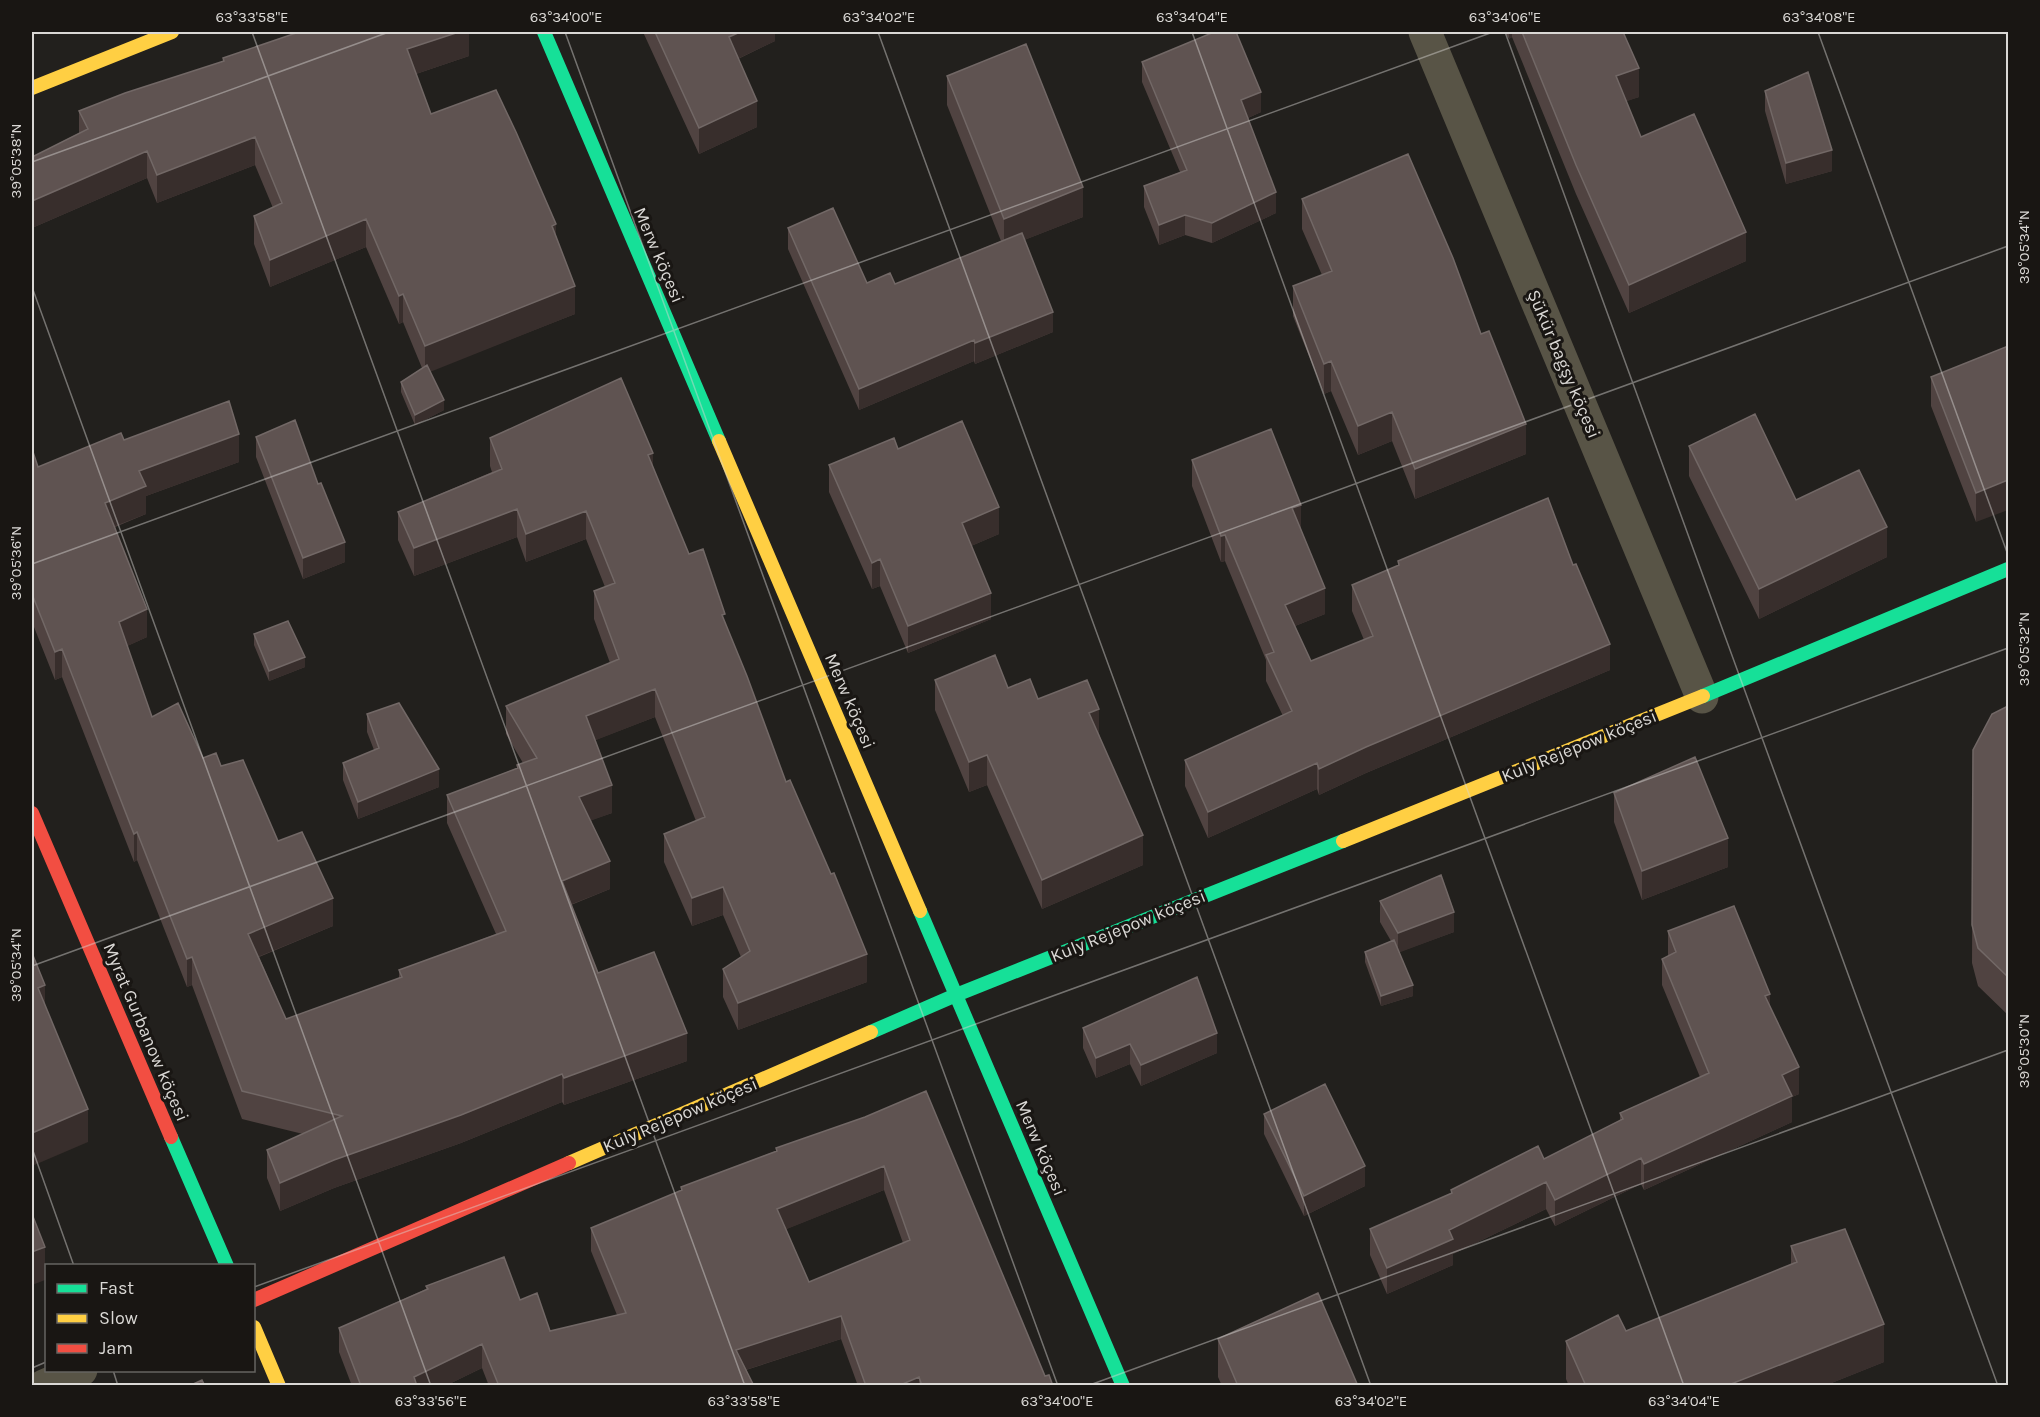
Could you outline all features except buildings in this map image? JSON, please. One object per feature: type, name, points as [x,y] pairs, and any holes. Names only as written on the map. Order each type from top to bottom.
[{"type":"street","points":[[32,88],[172,32]]},
{"type":"street","name":"Merw köçesi","points":[[544,32],[1123,1386]]},
{"type":"street","name":"Şükür bagşy köçesi","points":[[1425,32],[1702,697]]},
{"type":"street","name":"Kuly Rejepow köçesi","points":[[255,1300],[956,995],[1702,697],[2008,569]]},
{"type":"street","name":"Myrat Gurbanow köçesi","points":[[32,813],[226,1264]]},
{"type":"street","points":[[255,1329],[279,1386]]},
{"type":"street","points":[[44,1386],[79,1372]]},
{"type":"traffic: fast","points":[[544,32],[719,441]]},
{"type":"traffic: fast","points":[[1703,696],[2008,569]]},
{"type":"traffic: fast","points":[[871,1032],[956,995],[1343,841]]},
{"type":"traffic: fast","points":[[920,911],[1123,1386]]},
{"type":"traffic: fast","points":[[171,1137],[226,1264]]},
{"type":"traffic: slow","points":[[32,88],[172,32]]},
{"type":"traffic: slow","points":[[719,441],[920,911]]},
{"type":"traffic: slow","points":[[1343,841],[1703,696]]},
{"type":"traffic: slow","points":[[569,1163],[871,1032]]},
{"type":"traffic: slow","points":[[255,1329],[279,1386]]},
{"type":"traffic: jam","points":[[32,813],[171,1137]]},
{"type":"traffic: jam","points":[[255,1300],[569,1163]]}]
